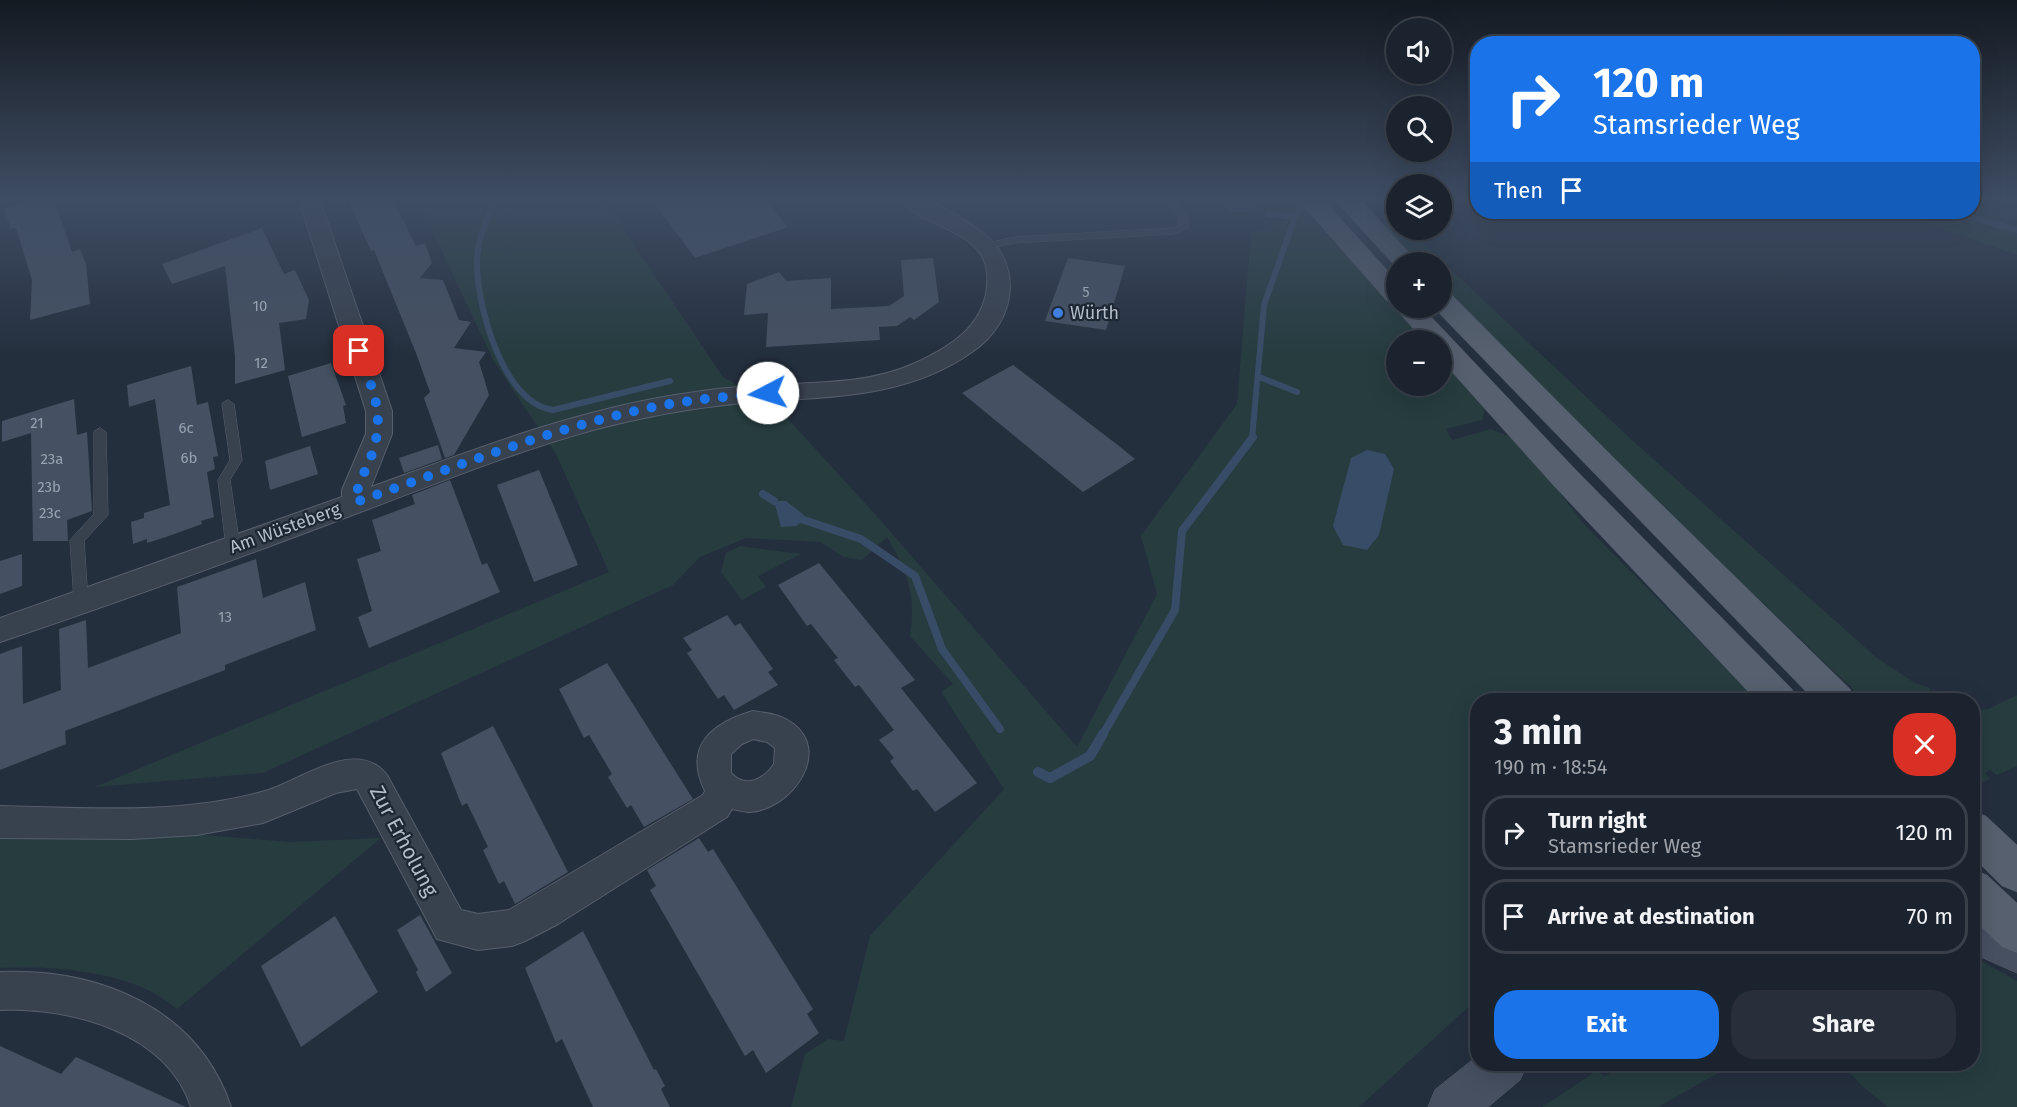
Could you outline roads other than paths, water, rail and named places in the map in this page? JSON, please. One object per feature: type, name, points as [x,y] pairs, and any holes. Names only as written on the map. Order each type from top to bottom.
[{"type":"main road","points":[[1357,252],[1386,284]]},
{"type":"main road","points":[[1452,310],[1605,468],[1830,693]]},
{"type":"main road","points":[[1417,318],[1429,330]]},
{"type":"main road","points":[[1452,355],[1581,494],[1772,693]]},
{"type":"main road","points":[[1980,837],[2017,872]]},
{"type":"main road","points":[[1980,897],[2017,932]]},
{"type":"main road","points":[[1980,935],[2017,951]]},
{"type":"main road","points":[[1452,1107],[1496,1071]]},
{"type":"street","points":[[326,252],[379,411],[379,434],[356,490],[356,502]]},
{"type":"street","name":"Am Wüsteberg","points":[[0,630],[548,434],[632,413],[713,398],[869,387],[904,378],[956,352],[980,333],[997,302],[1000,283],[998,264],[990,252]]},
{"type":"street","name":"Zur Erholung","points":[[0,822],[158,824],[218,818],[279,802],[344,776],[376,774],[450,926],[478,932],[512,928],[545,911],[715,806],[725,790]]},
{"type":"street","points":[[0,990],[46,994],[87,1001],[138,1020],[178,1051],[208,1094],[211,1107]]},
{"type":"lane","points":[[228,404],[236,460],[224,480],[233,547]]},
{"type":"lane","points":[[81,601],[77,540],[101,515],[100,432]]},
{"type":"water","points":[[1367,450],[1385,454],[1394,469],[1379,535],[1367,550],[1343,545],[1333,526],[1351,458]]},
{"type":"water","points":[[774,501],[786,501],[804,515],[804,520],[796,526],[781,527]]},
{"type":"waterway","points":[[477,252],[481,302],[496,349],[507,372],[520,390],[535,404],[553,410],[670,381]]},
{"type":"waterway","points":[[1252,438],[1264,305],[1283,252]]},
{"type":"waterway","points":[[1259,377],[1297,392]]},
{"type":"waterway","points":[[1102,736],[1175,610],[1182,531],[1252,438]]},
{"type":"waterway","points":[[763,494],[774,501]]},
{"type":"waterway","points":[[804,520],[861,539],[915,576],[942,649],[1000,729]]},
{"type":"waterway","points":[[1038,772],[1050,778],[1090,756],[1103,734]]},
{"type":"place","name":"Würth","points":[[1058,313]]}]
